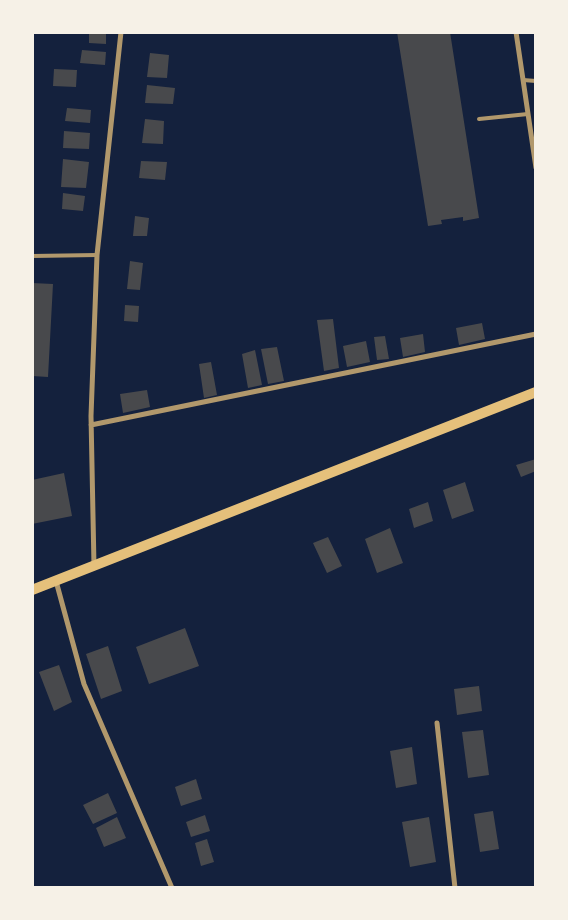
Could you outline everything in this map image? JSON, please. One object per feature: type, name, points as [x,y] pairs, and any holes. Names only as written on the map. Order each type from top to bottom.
[{"type":"main road","points":[[32,590],[536,392]]},
{"type":"street","points":[[94,566],[91,425],[97,255],[121,32]]},
{"type":"street","points":[[516,32],[536,168]]},
{"type":"street","points":[[91,425],[536,334]]},
{"type":"street","points":[[56,581],[84,684],[172,888]]},
{"type":"street","points":[[437,723],[455,888]]},
{"type":"lane","points":[[523,80],[536,80]]},
{"type":"lane","points":[[479,119],[528,114]]},
{"type":"lane","points":[[32,256],[97,255]]},
{"type":"building","points":[[89,32],[106,32],[106,44],[89,43]]},
{"type":"building","points":[[397,32],[450,32],[479,218],[463,221],[463,217],[441,220],[442,224],[428,226]]},
{"type":"building","points":[[82,50],[106,52],[105,65],[80,63]]},
{"type":"building","points":[[150,53],[169,55],[167,78],[147,77]]},
{"type":"building","points":[[54,69],[77,70],[76,87],[53,86]]},
{"type":"building","points":[[147,85],[175,88],[173,104],[145,103]]},
{"type":"building","points":[[67,108],[91,110],[90,123],[65,121]]},
{"type":"building","points":[[145,119],[164,121],[163,144],[142,143]]},
{"type":"building","points":[[64,131],[90,133],[89,149],[63,148]]},
{"type":"building","points":[[63,159],[89,162],[86,188],[61,187]]},
{"type":"building","points":[[141,161],[167,162],[165,180],[139,178]]},
{"type":"building","points":[[63,193],[85,196],[83,211],[62,209]]},
{"type":"building","points":[[135,216],[149,218],[147,236],[133,236]]},
{"type":"building","points":[[130,261],[143,263],[140,290],[127,289]]},
{"type":"building","points":[[32,283],[53,284],[48,377],[32,376]]},
{"type":"building","points":[[125,305],[139,306],[138,322],[124,321]]},
{"type":"building","points":[[333,319],[339,368],[324,371],[317,320]]},
{"type":"building","points":[[482,323],[485,339],[459,345],[456,328]]},
{"type":"building","points":[[423,334],[425,352],[403,357],[400,338]]},
{"type":"building","points":[[385,336],[389,359],[377,360],[374,337]]},
{"type":"building","points":[[366,341],[370,362],[347,367],[343,346]]},
{"type":"building","points":[[277,347],[284,381],[268,384],[261,349]]},
{"type":"building","points":[[255,350],[262,385],[248,388],[242,354]]},
{"type":"building","points":[[211,362],[217,395],[204,398],[199,364]]},
{"type":"building","points":[[147,390],[150,407],[123,413],[120,394]]},
{"type":"building","points":[[536,459],[536,471],[521,477],[516,465]]},
{"type":"building","points":[[64,473],[72,516],[32,524],[32,480]]},
{"type":"building","points":[[465,482],[474,511],[452,519],[443,490]]},
{"type":"building","points":[[428,502],[433,521],[414,528],[409,509]]},
{"type":"building","points":[[390,528],[403,563],[377,573],[365,539]]},
{"type":"building","points":[[328,537],[342,566],[327,573],[313,543]]},
{"type":"building","points":[[185,628],[199,666],[149,684],[136,647]]},
{"type":"building","points":[[108,646],[122,691],[101,699],[86,654]]},
{"type":"building","points":[[59,665],[72,702],[54,711],[39,672]]},
{"type":"building","points":[[479,686],[482,711],[457,715],[454,689]]},
{"type":"building","points":[[483,730],[489,775],[468,778],[462,732]]},
{"type":"building","points":[[412,747],[417,784],[396,788],[390,751]]},
{"type":"building","points":[[196,779],[202,799],[181,806],[175,787]]},
{"type":"building","points":[[108,793],[117,813],[93,824],[83,805]]},
{"type":"building","points":[[493,811],[499,849],[480,852],[474,814]]},
{"type":"building","points":[[205,815],[210,831],[191,837],[186,822]]},
{"type":"building","points":[[117,817],[126,838],[104,847],[96,828]]},
{"type":"building","points":[[429,817],[436,862],[410,867],[402,822]]},
{"type":"building","points":[[207,839],[214,862],[201,866],[195,843]]}]
